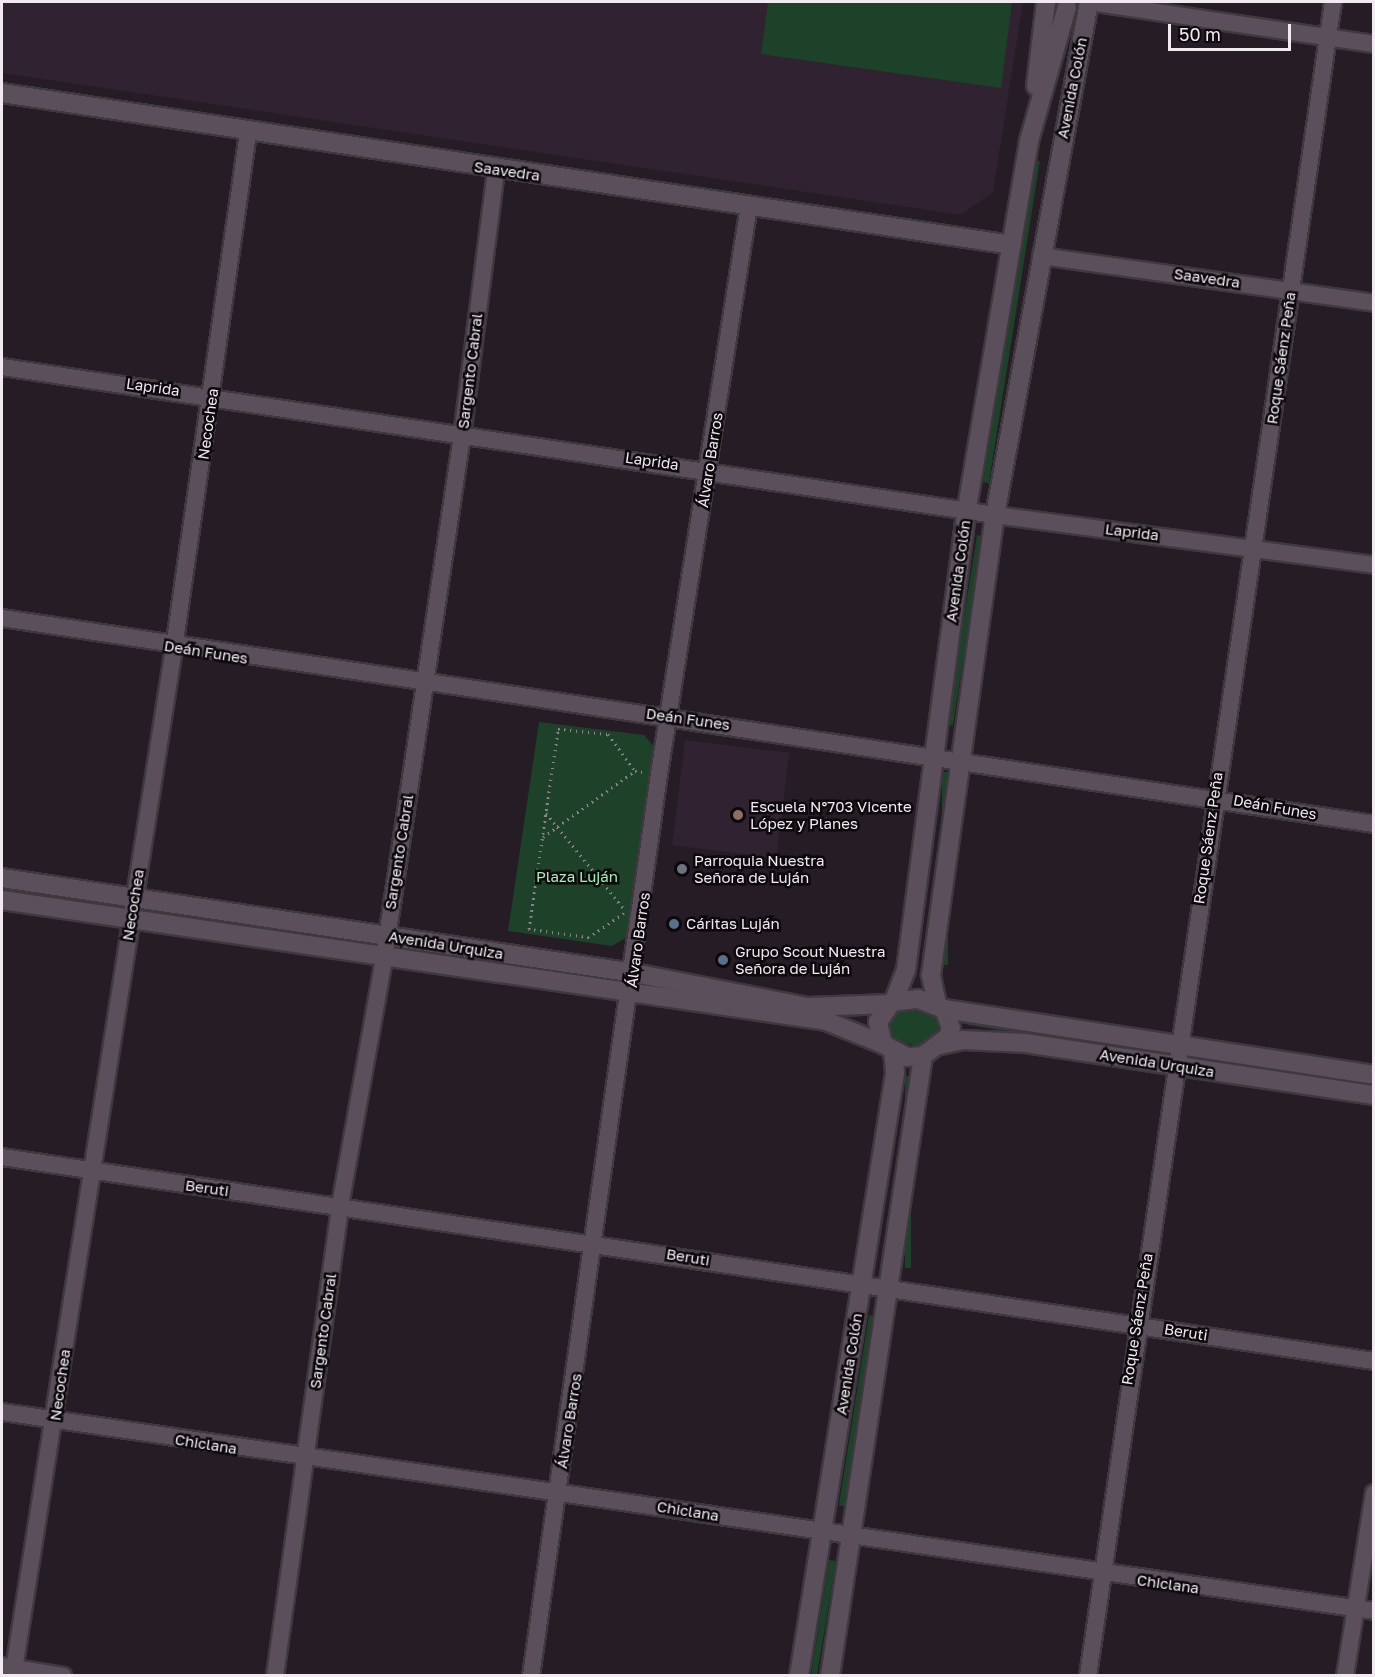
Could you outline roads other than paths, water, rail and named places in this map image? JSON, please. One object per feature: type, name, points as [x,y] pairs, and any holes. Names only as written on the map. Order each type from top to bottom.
[{"type":"main road","name":"Avenida Colón","points":[[892,1002],[906,970],[932,754],[967,508],[1029,141],[1046,2]]},
{"type":"main road","name":"Avenida Colón","points":[[941,1006],[931,975],[995,515],[1055,174],[1089,2]]},
{"type":"main road","name":"Avenida Colón","points":[[1029,141],[1068,4]]},
{"type":"main road","name":"Avenida Colón","points":[[1055,174],[1068,4]]},
{"type":"main road","name":"Saavedra","points":[[2,93],[248,133],[1012,245]]},
{"type":"main road","name":"Avenida Urquiza","points":[[2,878],[634,973],[808,1007],[892,1002]]},
{"type":"main road","name":"Avenida Urquiza","points":[[2,900],[384,958],[826,1021],[888,1048]]},
{"type":"main road","points":[[892,1002],[941,1006],[951,1028],[940,1045],[923,1056],[888,1048],[878,1022],[892,1002]]},
{"type":"main road","name":"Avenida Urquiza","points":[[941,1006],[1374,1075]]},
{"type":"main road","name":"Avenida Urquiza","points":[[940,1045],[963,1040],[1025,1043],[1374,1095]]},
{"type":"main road","name":"Avenida Colón","points":[[800,1676],[895,1073],[888,1048]]},
{"type":"main road","name":"Avenida Colón","points":[[830,1676],[849,1536],[891,1288],[923,1056]]},
{"type":"street","points":[[1089,2],[1374,44]]},
{"type":"street","name":"Roque Sáenz Peña","points":[[1088,1676],[1135,1325],[1177,1066],[1214,796],[1292,290],[1333,2]]},
{"type":"street","name":"Necochea","points":[[9,1670],[55,1420],[90,1173],[212,395],[248,133]]},
{"type":"street","name":"Sargento Cabral","points":[[276,1676],[340,1206],[384,958],[462,436],[496,169]]},
{"type":"street","name":"Álvaro Barros","points":[[531,1676],[597,1242],[634,973],[634,913],[709,469],[748,206]]},
{"type":"street","name":"Saavedra","points":[[1041,256],[1374,303]]},
{"type":"street","name":"Laprida","points":[[2,367],[212,395],[462,436],[709,469],[967,508],[995,515],[1374,565]]},
{"type":"street","name":"Deán Funes","points":[[2,618],[174,648],[932,754],[1214,796],[1374,824]]},
{"type":"street","name":"Beruti","points":[[2,1157],[90,1173],[597,1242],[1374,1360]]},
{"type":"street","name":"Chiclana","points":[[2,1412],[305,1459],[558,1492],[1101,1575],[1374,1611]]},
{"type":"street","points":[[1346,1676],[1374,1492]]},
{"type":"street","points":[[9,1670],[63,1676]]},
{"type":"place","name":"Escuela N°703 Vicente López y Planes","points":[[738,815]]},
{"type":"place","name":"Parroquia Nuestra Señora de Luján","points":[[682,869]]},
{"type":"place","name":"Cáritas Luján","points":[[674,924]]},
{"type":"place","name":"Grupo Scout Nuestra Señora de Luján","points":[[723,960]]},
{"type":"park label","name":"Plaza Luján","points":[[577,877]]}]
